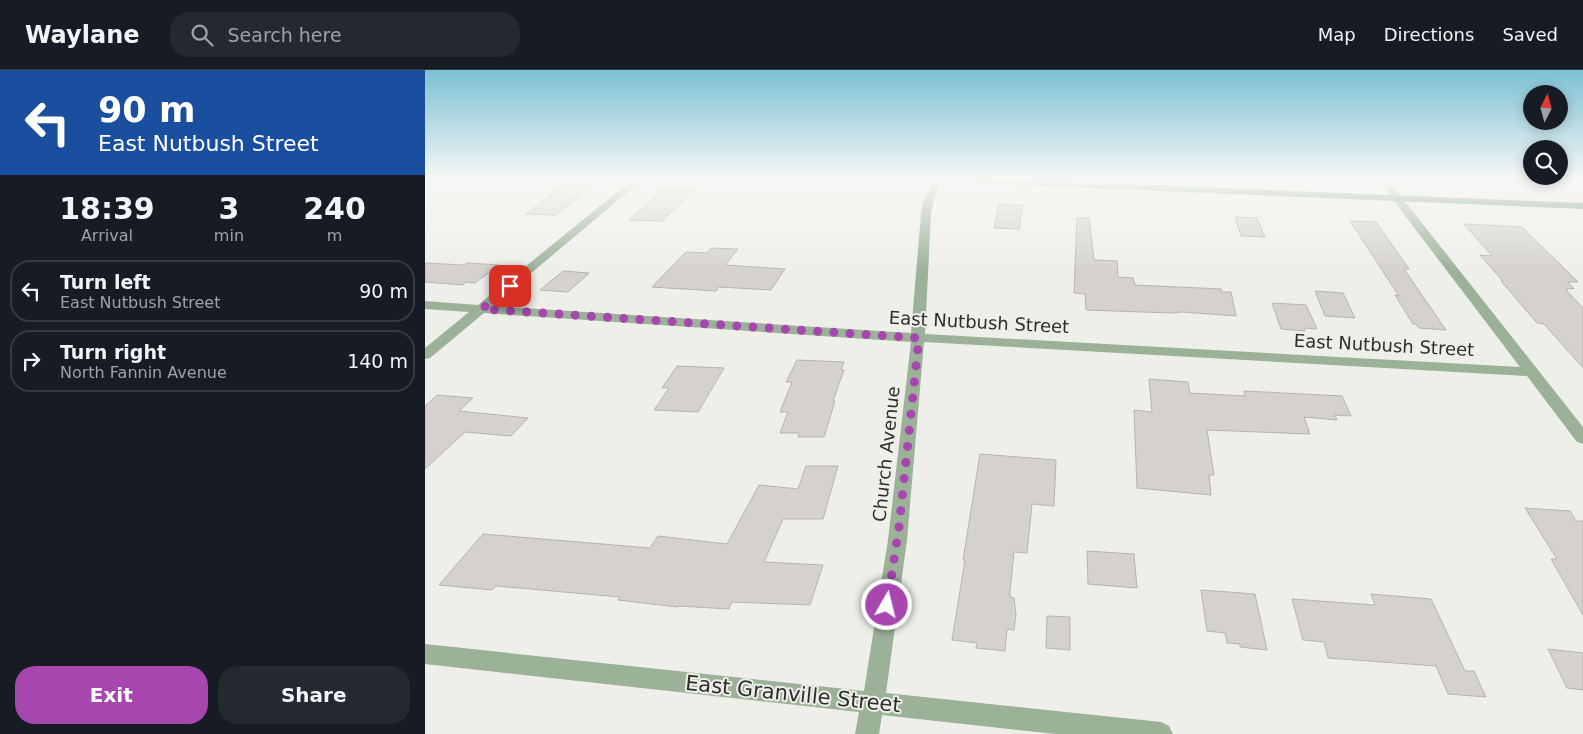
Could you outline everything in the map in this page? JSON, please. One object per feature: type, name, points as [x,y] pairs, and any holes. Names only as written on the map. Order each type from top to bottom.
[{"type":"street","points":[[425,356],[600,211]]},
{"type":"street","name":"Church Avenue","points":[[867,734],[899,527],[919,338],[927,211]]},
{"type":"street","points":[[1407,211],[1583,438]]},
{"type":"street","name":"East Nutbush Street","points":[[425,306],[919,338],[1532,372]]},
{"type":"street","name":"East Granville Street","points":[[425,654],[1161,734]]},
{"type":"building","points":[[530,211],[561,211],[556,215],[526,214]]},
{"type":"building","points":[[639,211],[672,211],[662,221],[629,220]]},
{"type":"building","points":[[998,211],[1022,211],[1019,229],[994,228]]},
{"type":"building","points":[[1235,217],[1257,218],[1265,237],[1241,236]]},
{"type":"building","points":[[1077,218],[1089,218],[1094,260],[1117,261],[1118,277],[1133,278],[1135,285],[1221,289],[1222,292],[1231,292],[1236,316],[1182,312],[1086,310],[1085,294],[1074,293]]},
{"type":"building","points":[[1350,221],[1376,222],[1409,269],[1404,269],[1446,330],[1419,328],[1416,324],[1413,324],[1395,295],[1399,296]]},
{"type":"building","points":[[1464,224],[1522,227],[1578,282],[1568,282],[1574,289],[1566,288],[1568,291],[1566,290],[1583,308],[1583,368],[1544,324],[1537,323],[1501,281],[1503,281],[1480,255],[1492,256]]},
{"type":"building","points":[[711,248],[738,249],[725,265],[785,269],[771,290],[719,287],[716,291],[652,287],[686,252],[707,253]]},
{"type":"building","points":[[425,263],[499,265],[475,283],[466,282],[463,285],[425,282]]},
{"type":"building","points":[[563,271],[589,273],[568,292],[540,290]]},
{"type":"building","points":[[1315,291],[1343,293],[1355,318],[1325,316]]},
{"type":"building","points":[[1272,303],[1306,305],[1317,329],[1304,328],[1305,331],[1281,329]]},
{"type":"building","points":[[797,360],[844,362],[841,370],[844,370],[833,401],[835,401],[824,437],[798,437],[799,433],[780,433],[788,412],[780,412],[792,382],[786,382]]},
{"type":"building","points":[[677,366],[724,368],[698,412],[654,410],[669,388],[662,388]]},
{"type":"building","points":[[1149,379],[1188,382],[1190,393],[1245,396],[1244,391],[1342,396],[1351,416],[1335,415],[1337,420],[1304,417],[1310,434],[1207,430],[1214,475],[1209,475],[1211,495],[1137,488],[1134,410],[1152,412]]},
{"type":"building","points":[[437,395],[473,398],[459,411],[528,418],[511,436],[465,432],[425,469],[425,406]]},
{"type":"building","points":[[980,454],[1056,460],[1054,506],[1032,504],[1027,553],[1014,552],[1010,597],[1014,598],[1016,615],[1014,630],[1007,629],[1005,651],[976,648],[977,643],[952,640]]},
{"type":"building","points":[[806,466],[838,466],[823,519],[783,519],[764,562],[823,565],[810,605],[732,602],[729,609],[677,607],[618,600],[620,597],[496,586],[492,590],[439,585],[483,534],[650,548],[658,536],[727,544],[759,485],[798,489]]},
{"type":"building","points":[[1525,508],[1570,511],[1576,521],[1583,521],[1583,615],[1551,559],[1557,559]]},
{"type":"building","points":[[1087,551],[1134,554],[1137,588],[1088,584]]},
{"type":"building","points":[[1201,590],[1255,594],[1267,650],[1240,647],[1240,644],[1227,643],[1225,633],[1207,631]]},
{"type":"building","points":[[1371,594],[1431,599],[1465,671],[1474,671],[1486,697],[1448,694],[1436,666],[1328,658],[1324,642],[1303,640],[1292,599],[1375,605]]},
{"type":"building","points":[[1047,616],[1070,617],[1070,650],[1046,648]]},
{"type":"building","points":[[1548,649],[1583,653],[1583,690],[1567,688]]},
{"type":"route","points":[[510,286],[482,309],[919,338],[899,527],[887,605]]}]
